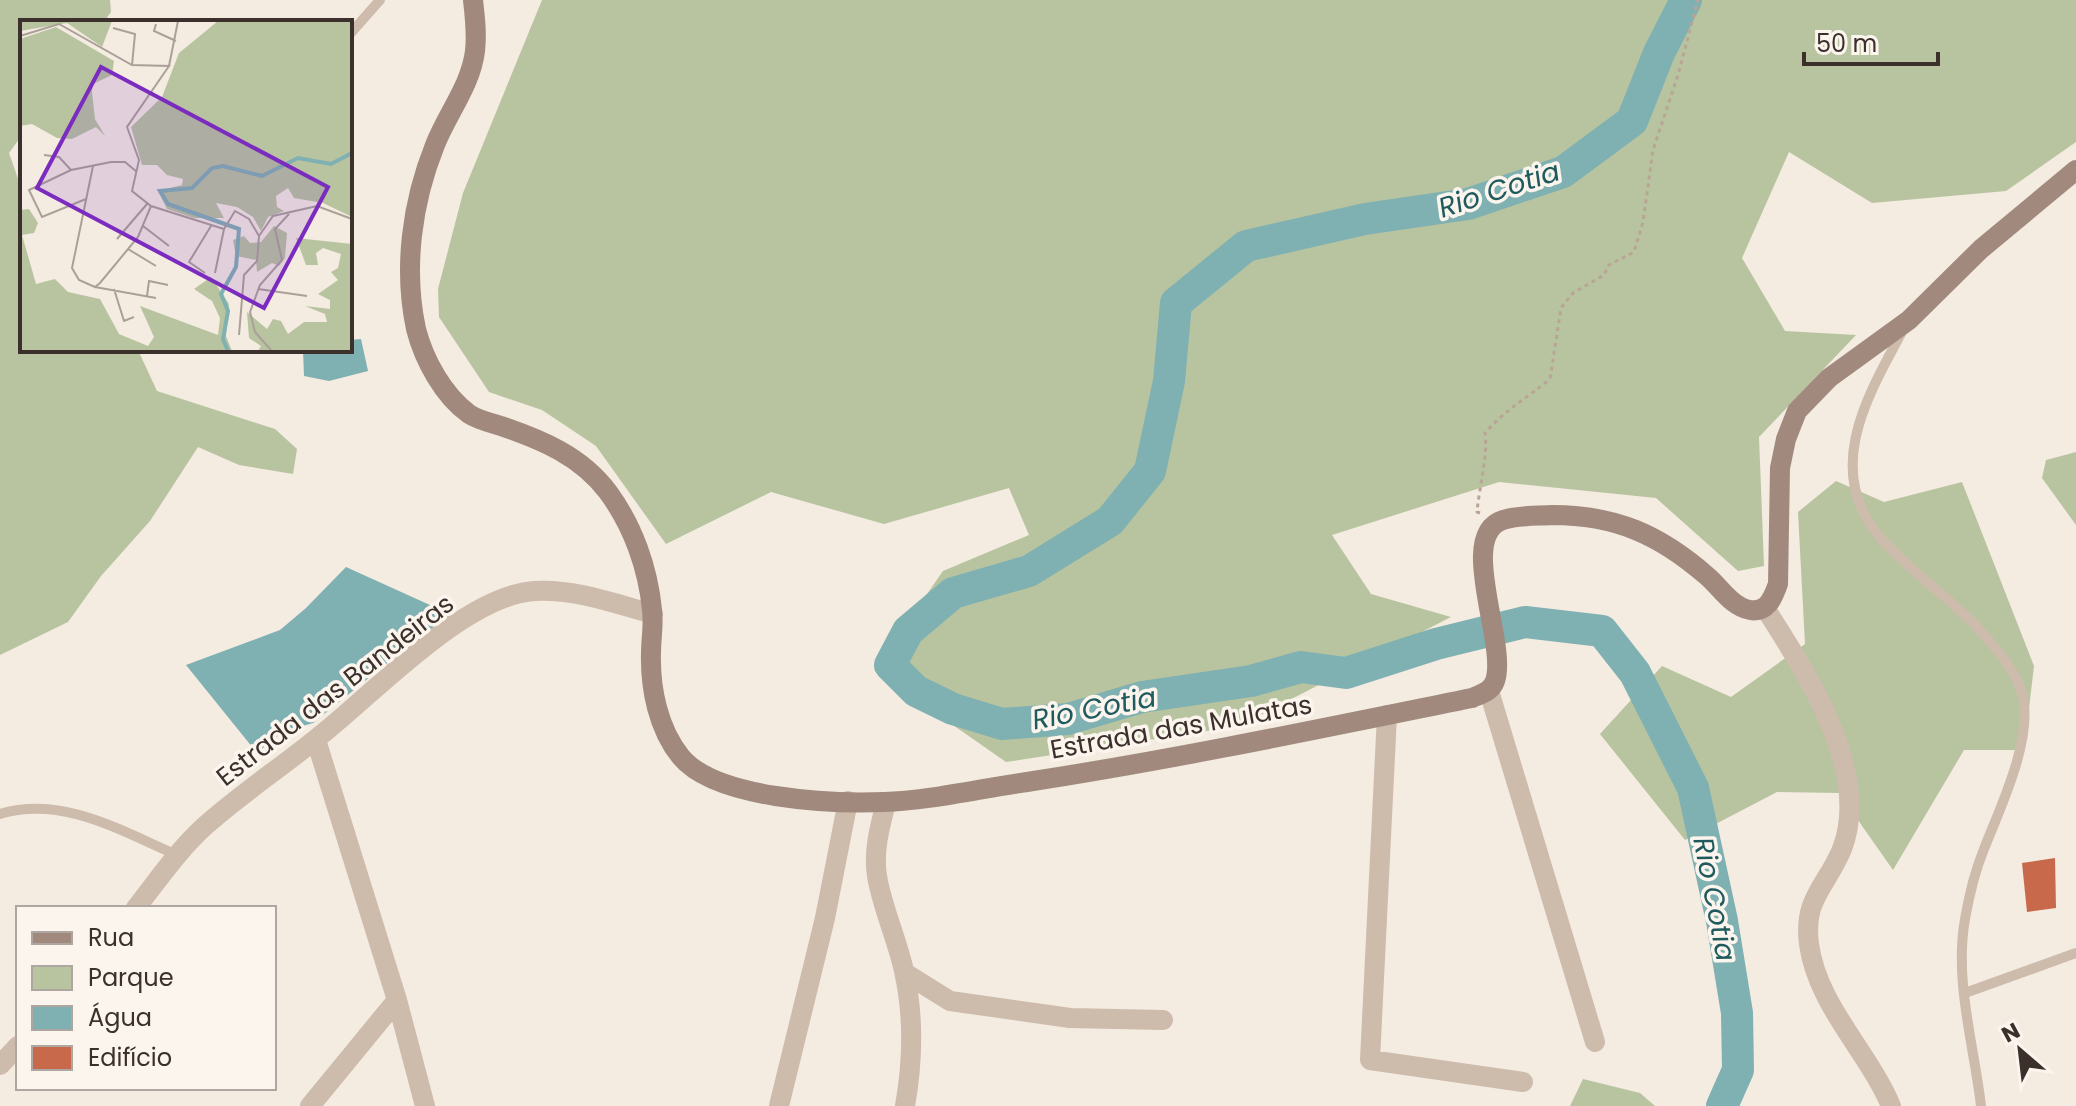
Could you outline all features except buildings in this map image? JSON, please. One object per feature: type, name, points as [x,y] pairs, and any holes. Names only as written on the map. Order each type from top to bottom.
[{"type":"street","name":"Estrada das Mulatas","points":[[473,0],[475,53],[467,78],[435,145],[415,214],[410,248],[417,331],[429,363],[445,390],[471,416],[568,454],[588,469],[624,517],[646,573],[653,614],[652,682],[657,708],[677,752],[691,768],[734,788],[764,796],[886,803],[1085,773],[1472,698],[1489,691]]},
{"type":"street","points":[[1595,1042],[1489,691],[1495,683],[1498,666],[1482,554],[1484,538],[1492,526],[1503,520],[1539,515],[1577,515],[1634,528],[1676,551],[1710,578],[1736,605],[1752,610],[1765,608],[1778,584],[1780,468],[1786,439],[1797,411],[1829,378],[1909,320],[1981,249],[2076,170]]},
{"type":"street","name":"Estrada das Bandeiras","points":[[138,906],[205,825],[316,740],[433,639],[476,611],[533,591],[562,593],[653,614]]},
{"type":"street","points":[[1765,608],[1785,639],[1829,723],[1843,761],[1849,792],[1848,828],[1841,850],[1813,899],[1808,925],[1809,948],[1835,1011],[1872,1068],[1891,1106]]},
{"type":"street","points":[[1387,715],[1370,1060],[1523,1082]]},
{"type":"street","points":[[316,740],[397,1000],[425,1106]]},
{"type":"street","points":[[779,1106],[825,918],[848,801]]},
{"type":"street","points":[[886,803],[879,831],[877,875],[905,973],[911,1020],[911,1072],[905,1106]]},
{"type":"street","points":[[905,973],[950,1001],[1070,1018],[1163,1020]]},
{"type":"street","points":[[310,1106],[397,1000]]},
{"type":"street","points":[[0,1065],[16,1048]]},
{"type":"lane","points":[[352,32],[380,0]]},
{"type":"lane","points":[[1909,320],[1877,379],[1860,420],[1852,450],[1856,499],[1879,536],[1990,642],[2011,672],[2023,697],[2023,729],[2015,767],[2002,809],[1983,852],[1964,923],[1962,958],[1965,993],[1981,1106]]},
{"type":"lane","points":[[0,814],[40,807],[60,810],[84,816],[177,855]]},
{"type":"lane","points":[[1965,993],[2076,953]]},
{"type":"path","points":[[1503,520],[1477,512],[1487,448],[1485,433],[1504,410],[1550,379],[1561,308],[1573,293],[1604,275],[1609,265],[1634,252],[1643,222],[1653,150],[1698,0]]},
{"type":"green space","points":[[0,0],[110,0],[111,12],[105,20],[20,20],[20,138],[9,153],[20,184],[20,352],[139,352],[157,391],[275,429],[297,449],[293,474],[239,465],[198,447],[150,521],[101,576],[68,622],[0,655]]},
{"type":"green space","points":[[542,0],[2076,0],[2076,142],[2006,191],[1872,203],[1789,152],[1742,258],[1785,331],[1856,335],[1759,437],[1764,566],[1738,571],[1656,498],[1499,482],[1332,535],[1371,594],[1451,617],[1239,726],[1006,762],[874,670],[943,571],[1029,535],[1009,488],[884,524],[771,492],[666,544],[596,446],[542,410],[489,392],[439,317],[438,289],[463,193]]},
{"type":"green space","points":[[2076,452],[2076,525],[2042,478],[2046,460]]},
{"type":"green space","points":[[1836,481],[1884,502],[1962,482],[2034,666],[2024,750],[1964,750],[1893,870],[1839,793],[1777,792],[1685,840],[1600,734],[1662,666],[1731,697],[1805,644],[1798,512]]},
{"type":"green space","points":[[1583,1079],[1640,1093],[1655,1106],[1570,1106]]},
{"type":"water","points":[[361,339],[368,371],[329,381],[304,376],[303,352],[352,352],[352,340]]},
{"type":"water","points":[[346,567],[452,615],[422,635],[313,723],[282,732],[257,753],[186,665],[280,630]]},
{"type":"waterway","name":"Rio Cotia","points":[[1686,0],[1659,53],[1632,121],[1563,172],[1468,204],[1365,219],[1246,246],[1176,303],[1169,381],[1150,471],[1110,521],[1029,571],[953,593],[908,631],[890,665],[916,691],[953,709],[1002,724],[1068,719],[1142,697],[1251,681],[1301,667],[1346,673],[1436,644],[1525,622],[1602,631],[1635,673],[1693,788],[1722,921],[1737,1013],[1738,1070],[1722,1106]]}]
